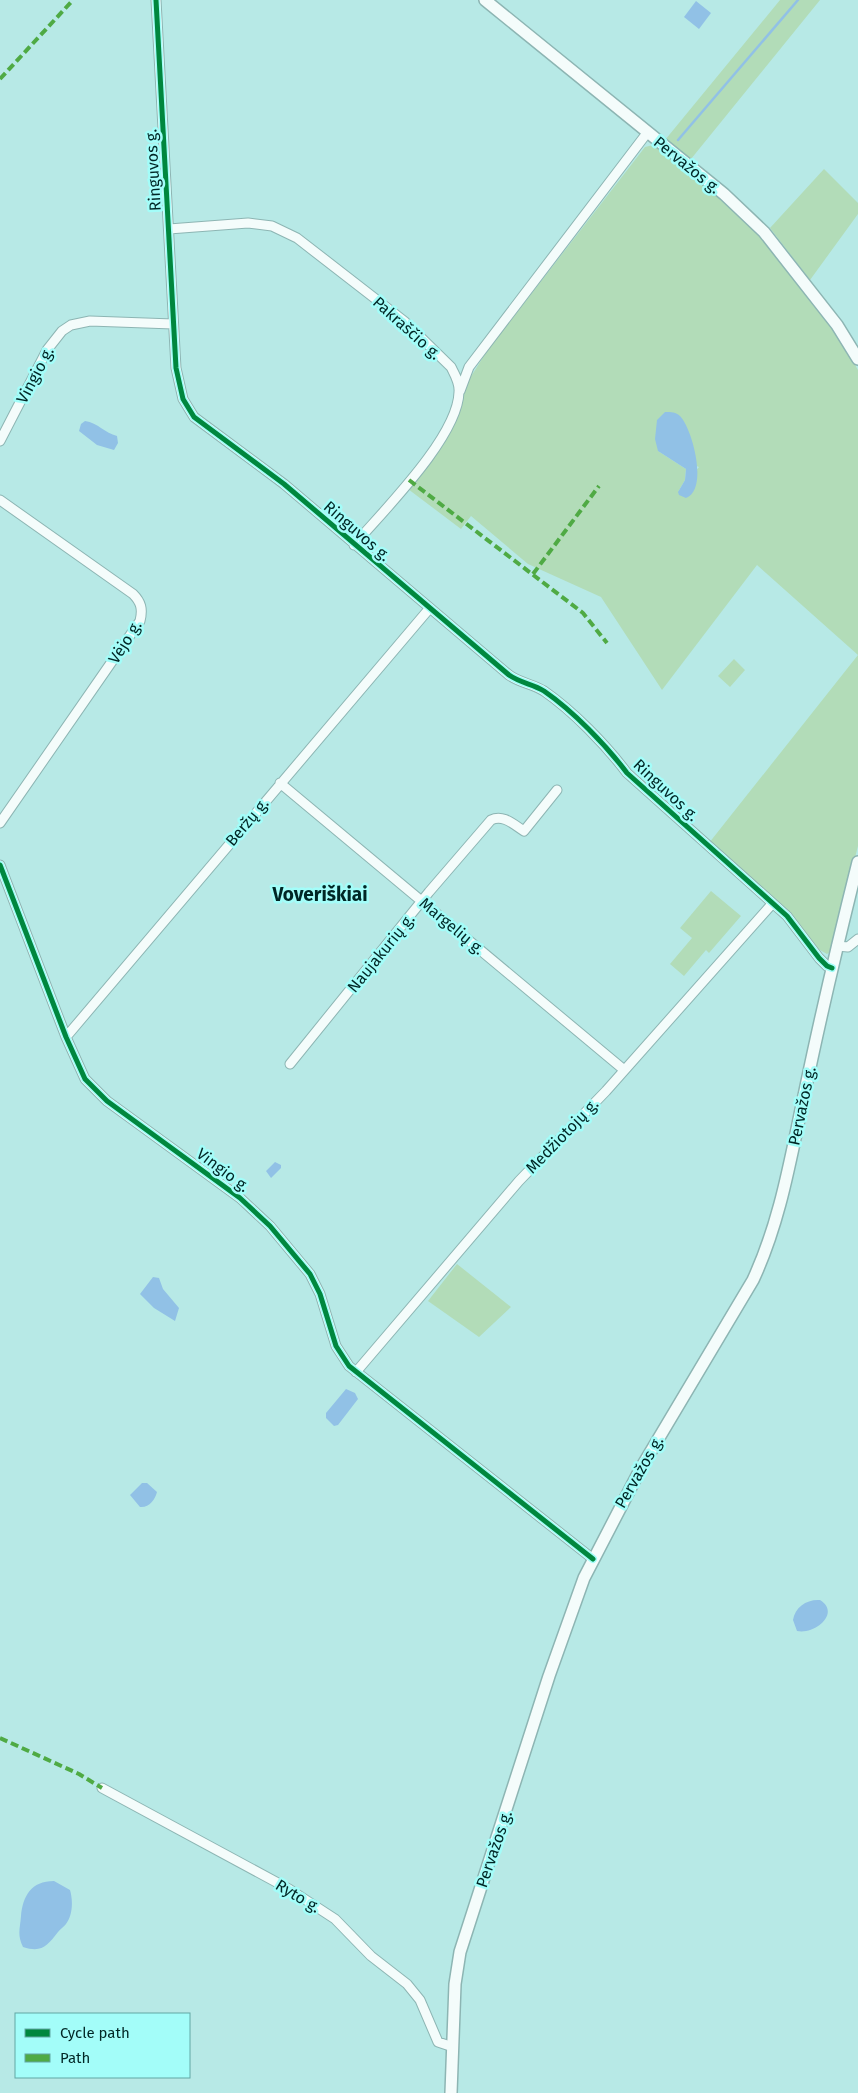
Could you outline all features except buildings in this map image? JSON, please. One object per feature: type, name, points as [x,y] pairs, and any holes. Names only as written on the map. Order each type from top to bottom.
[{"type":"main road","name":"Pervažos g.","points":[[485,0],[724,194],[764,232],[837,325],[858,359]]},
{"type":"main road","name":"Pervažos g.","points":[[451,2093],[455,1984],[463,1939],[563,1634],[593,1559],[641,1468],[736,1309],[766,1251],[781,1199],[837,946],[858,862]]},
{"type":"street","name":"Ringuvos g.","points":[[156,0],[173,324],[179,386],[183,399],[194,417],[284,484],[509,676],[536,686],[555,700],[609,749],[627,772],[799,930],[819,958],[832,968]]},
{"type":"street","points":[[354,545],[437,445],[452,418],[469,367],[647,133]]},
{"type":"street","name":"Pakraščio g.","points":[[169,229],[248,223],[261,224],[282,230],[344,273],[396,315],[451,367],[458,383],[459,393]]},
{"type":"street","name":"Vingio g.","points":[[0,441],[47,350],[62,332],[71,325],[90,321],[173,324]]},
{"type":"street","points":[[451,367],[469,367]]},
{"type":"street","name":"Vėjo g.","points":[[0,500],[133,594],[139,600],[142,613],[140,621],[108,670],[0,823]]},
{"type":"street","name":"Beržų g.","points":[[66,1037],[429,609]]},
{"type":"street","name":"Margelių g.","points":[[280,783],[623,1069]]},
{"type":"street","name":"Naujakurių g.","points":[[290,1064],[491,820],[497,817],[503,818],[524,831],[557,790]]},
{"type":"street","name":"Vingio g.","points":[[0,865],[66,1037],[85,1079],[107,1101],[240,1198],[289,1247],[310,1274],[320,1294],[336,1346],[342,1357],[356,1372],[593,1559]]},
{"type":"street","name":"Medžiotojų g.","points":[[356,1372],[519,1181],[606,1091],[623,1069],[772,904]]},
{"type":"street","points":[[837,946],[848,947],[858,939]]},
{"type":"street","name":"Ryto g.","points":[[102,1788],[289,1888],[335,1920],[371,1956],[407,1984],[420,2000],[438,2042],[453,2047]]},
{"type":"green space","points":[[780,0],[820,0],[691,159],[665,140]]},
{"type":"green space","points":[[653,145],[659,147],[731,204],[761,235],[837,333],[858,370],[858,655],[757,565],[662,690],[601,597],[528,564],[471,516],[461,529],[408,489],[444,443],[470,378],[487,351],[645,147]],"holes":[[[658,451],[699,467],[678,492],[685,480],[686,469]]]},
{"type":"green space","points":[[824,169],[858,203],[858,214],[810,280],[770,228]]},
{"type":"green space","points":[[858,655],[858,846],[831,951],[827,954],[818,949],[795,919],[709,843]]},
{"type":"green space","points":[[734,659],[745,670],[730,687],[718,676]]},
{"type":"green space","points":[[711,891],[741,916],[709,953],[706,950],[684,976],[670,964],[692,938],[680,928]]},
{"type":"green space","points":[[457,1264],[511,1307],[479,1337],[428,1301]]},
{"type":"water","points":[[696,1],[711,13],[699,29],[684,17]]},
{"type":"water","points":[[665,412],[675,413],[680,416],[685,423],[693,445],[696,458],[696,483],[693,492],[686,498],[679,495],[678,492],[685,480],[686,469],[658,451],[655,439],[657,420]]},
{"type":"water","points":[[85,421],[117,436],[118,443],[114,450],[97,445],[79,431],[81,424]]},
{"type":"water","points":[[275,1162],[281,1165],[281,1168],[271,1178],[266,1171]]},
{"type":"water","points":[[153,1277],[159,1278],[163,1289],[179,1308],[175,1321],[154,1308],[140,1294]]},
{"type":"water","points":[[346,1389],[355,1393],[358,1399],[338,1425],[334,1426],[326,1418],[326,1413]]},
{"type":"water","points":[[142,1483],[147,1483],[157,1492],[151,1503],[140,1507],[130,1495]]},
{"type":"water","points":[[820,1600],[826,1605],[827,1617],[811,1630],[797,1631],[793,1620],[796,1611],[806,1602]]},
{"type":"water","points":[[54,1881],[70,1890],[72,1907],[70,1916],[65,1925],[44,1947],[30,1949],[23,1947],[19,1932],[26,1896],[39,1884]]},
{"type":"waterway","points":[[678,140],[798,0]]},
{"type":"marked path","points":[[0,79],[73,0]]},
{"type":"marked path","points":[[409,480],[583,613],[607,643]]},
{"type":"marked path","points":[[533,574],[599,486]]},
{"type":"marked path","points":[[0,1738],[79,1774],[102,1788]]},
{"type":"cycle path","points":[[156,0],[176,368],[183,399],[194,417],[284,484],[509,675],[544,691],[566,708],[599,740],[627,773],[787,916],[819,958],[832,968]]},
{"type":"cycle path","points":[[0,865],[66,1037],[85,1079],[107,1101],[240,1198],[270,1226],[310,1274],[320,1294],[336,1346],[349,1366],[593,1559]]},
{"type":"district","name":"Voveriškiai","points":[[320,894]]}]
